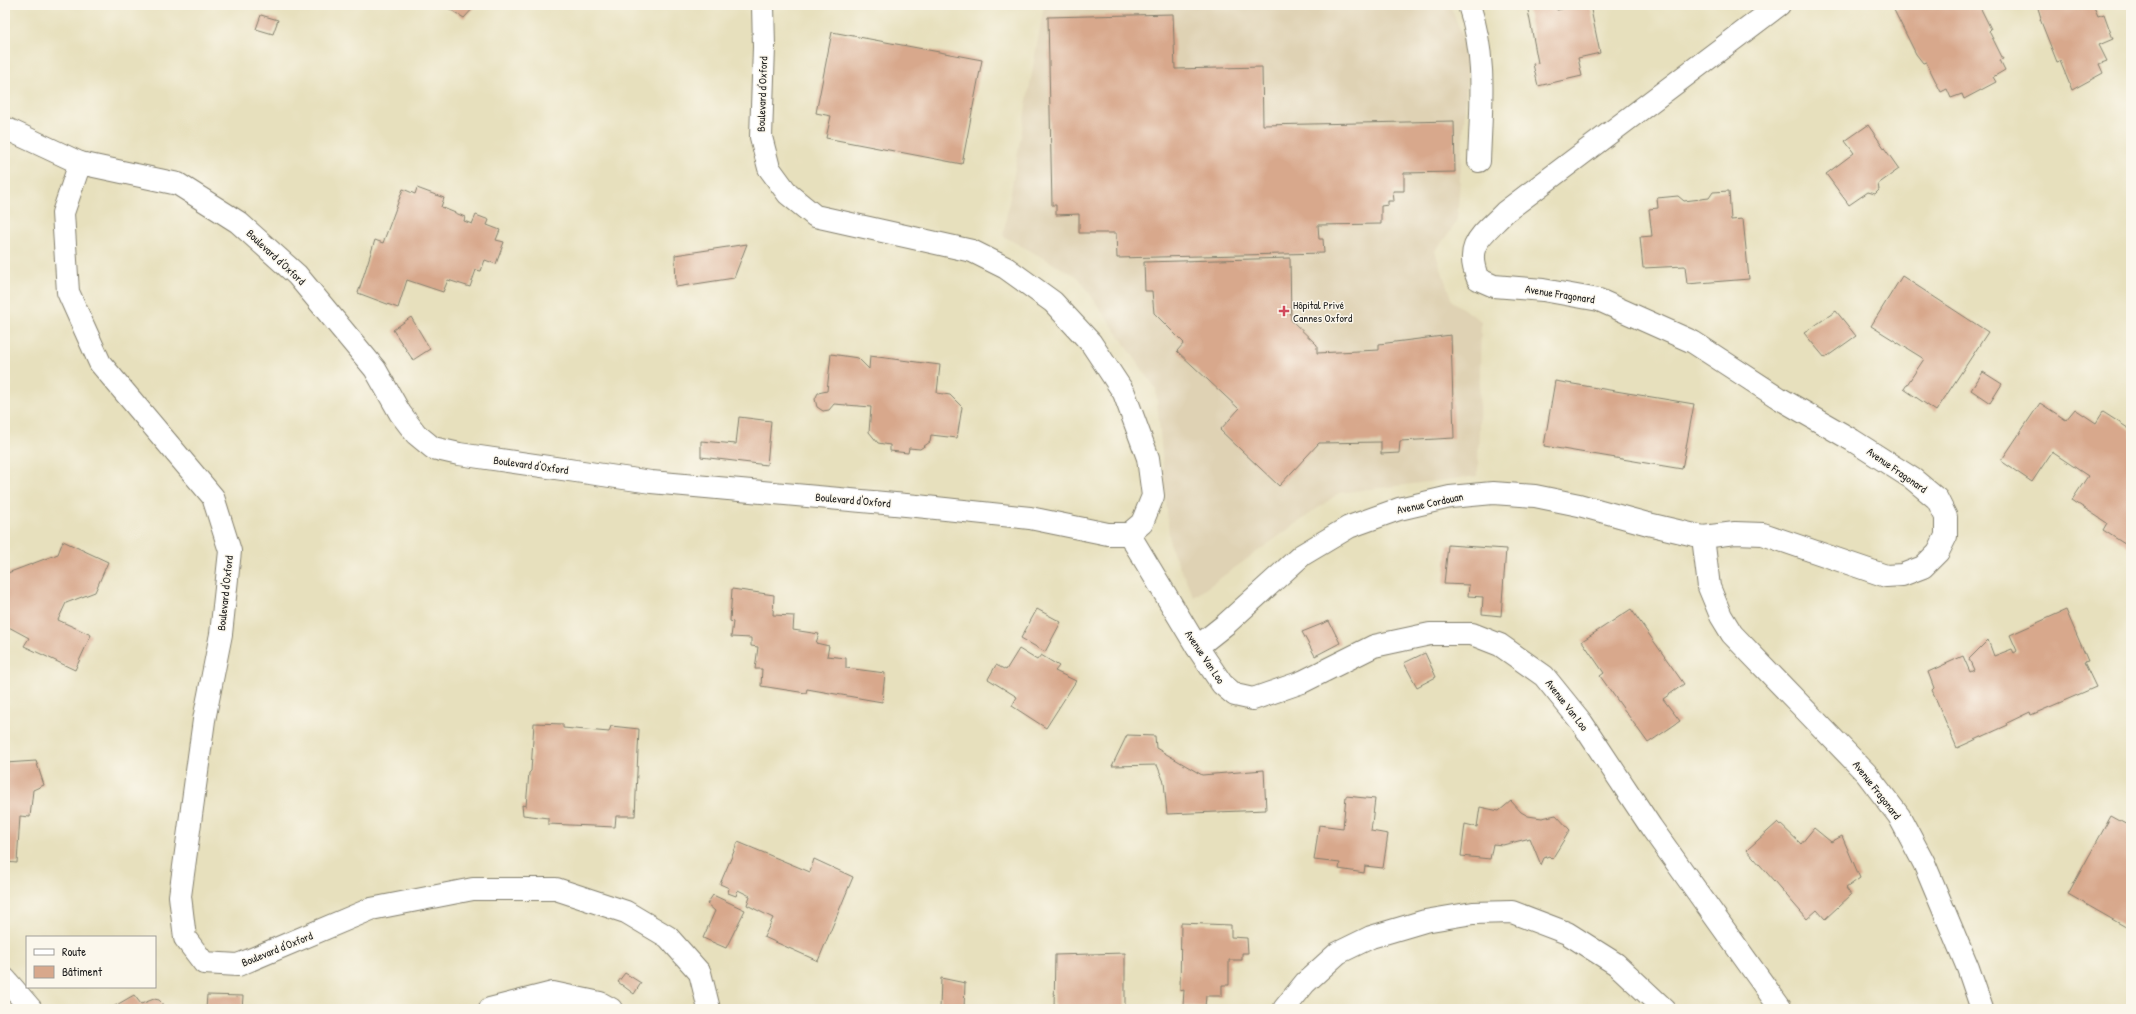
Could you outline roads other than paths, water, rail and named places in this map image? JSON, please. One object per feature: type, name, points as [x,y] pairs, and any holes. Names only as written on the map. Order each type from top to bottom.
[{"type":"street","name":"Boulevard d'Oxford","points":[[709,1009],[700,973],[668,937],[626,912],[556,889],[473,889],[371,909],[238,965],[204,963],[185,938],[180,896],[204,720],[221,634],[230,551],[213,497],[100,363],[68,292],[63,213],[80,163],[178,184],[238,222],[297,275],[375,368],[400,412],[416,434],[433,448],[459,454],[651,482],[932,507],[1030,518],[1108,534],[1129,534],[1142,523],[1153,496],[1148,458],[1124,393],[1091,343],[1053,302],[1006,268],[972,250],[815,216],[788,194],[769,168],[761,138],[764,48],[763,5]]},
{"type":"street","points":[[1469,5],[1476,29],[1481,59],[1479,161]]},
{"type":"street","name":"Avenue Fragonard","points":[[1779,5],[1505,212],[1479,238],[1472,250],[1472,265],[1478,279],[1494,286],[1543,290],[1599,300],[1693,342],[1778,398],[1852,440],[1912,479],[1937,499],[1946,517],[1946,536],[1938,552],[1923,566],[1902,575],[1886,576],[1763,534],[1735,533],[1703,537],[1710,587],[1721,616],[1732,634],[1866,773],[1899,816],[1932,882],[1946,920],[1968,968],[1982,1009]]},
{"type":"street","points":[[5,128],[80,163]]},
{"type":"street","name":"Avenue Cordouan","points":[[1197,647],[1226,624],[1302,555],[1349,527],[1399,509],[1450,497],[1493,493],[1535,496],[1579,504],[1648,524],[1703,537]]},
{"type":"street","name":"Avenue Van Loo","points":[[1129,534],[1197,647],[1222,684],[1235,695],[1253,699],[1302,682],[1374,646],[1430,634],[1472,634],[1500,645],[1544,676],[1582,723],[1651,827],[1781,1009]]},
{"type":"street","points":[[1284,1009],[1305,983],[1338,953],[1371,937],[1425,921],[1474,913],[1512,912],[1567,933],[1616,964],[1664,1009]]},
{"type":"street","points":[[5,979],[32,1009]]},
{"type":"street","points":[[490,1009],[553,993],[600,1003],[611,1009]]},
{"type":"place","name":"Hôpital Privé Cannes Oxford","points":[[1284,311]]}]
